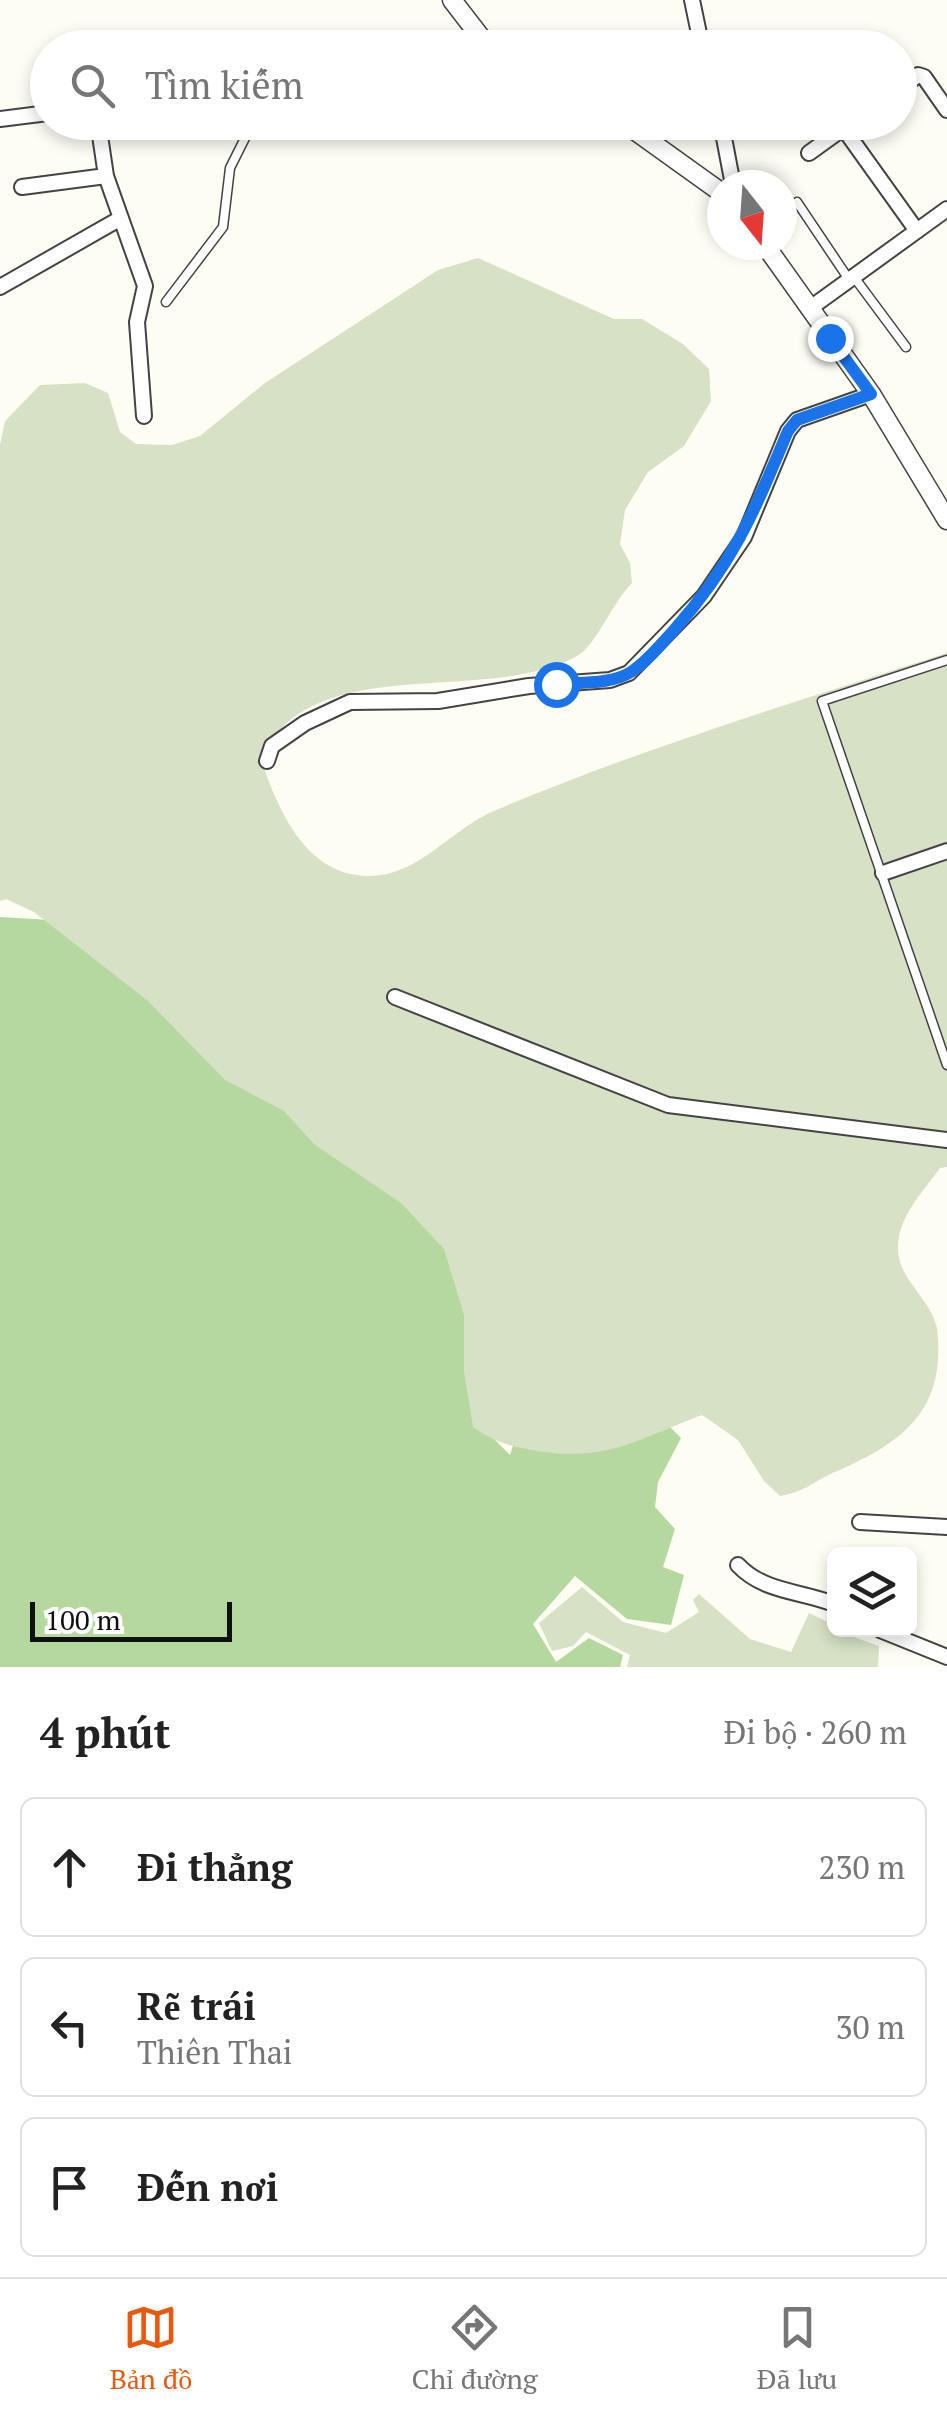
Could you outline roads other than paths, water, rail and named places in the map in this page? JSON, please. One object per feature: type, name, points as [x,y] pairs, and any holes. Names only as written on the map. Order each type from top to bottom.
[{"type":"street","points":[[452,0],[475,30]]},
{"type":"street","points":[[692,0],[698,30]]},
{"type":"street","points":[[917,76],[924,77],[947,110]]},
{"type":"street","points":[[0,119],[30,116]]},
{"type":"street","points":[[101,140],[106,176],[145,286],[137,322],[144,416]]},
{"type":"street","points":[[648,140],[707,182]]},
{"type":"street","points":[[724,140],[730,170]]},
{"type":"street","points":[[810,153],[828,140]]},
{"type":"street","points":[[857,140],[917,231]]},
{"type":"street","points":[[22,187],[106,176]]},
{"type":"street","points":[[810,310],[947,209]]},
{"type":"street","points":[[0,287],[121,218]]},
{"type":"street","points":[[775,260],[871,394],[947,520]]},
{"type":"street","points":[[267,761],[272,746],[283,738],[350,702],[438,701],[529,686],[610,680],[629,673],[704,596],[744,536],[788,431],[797,420],[871,394]]},
{"type":"street","points":[[883,874],[947,852]]},
{"type":"street","points":[[394,996],[668,1105],[947,1140]]},
{"type":"street","points":[[860,1522],[947,1527]]},
{"type":"street","points":[[738,1565],[762,1584],[806,1592],[827,1601]]},
{"type":"street","points":[[897,1637],[947,1657]]},
{"type":"lane","points":[[166,302],[222,227],[230,168],[244,140]]},
{"type":"lane","points":[[797,202],[906,346]]},
{"type":"lane","points":[[947,660],[822,700],[947,1065]]}]
